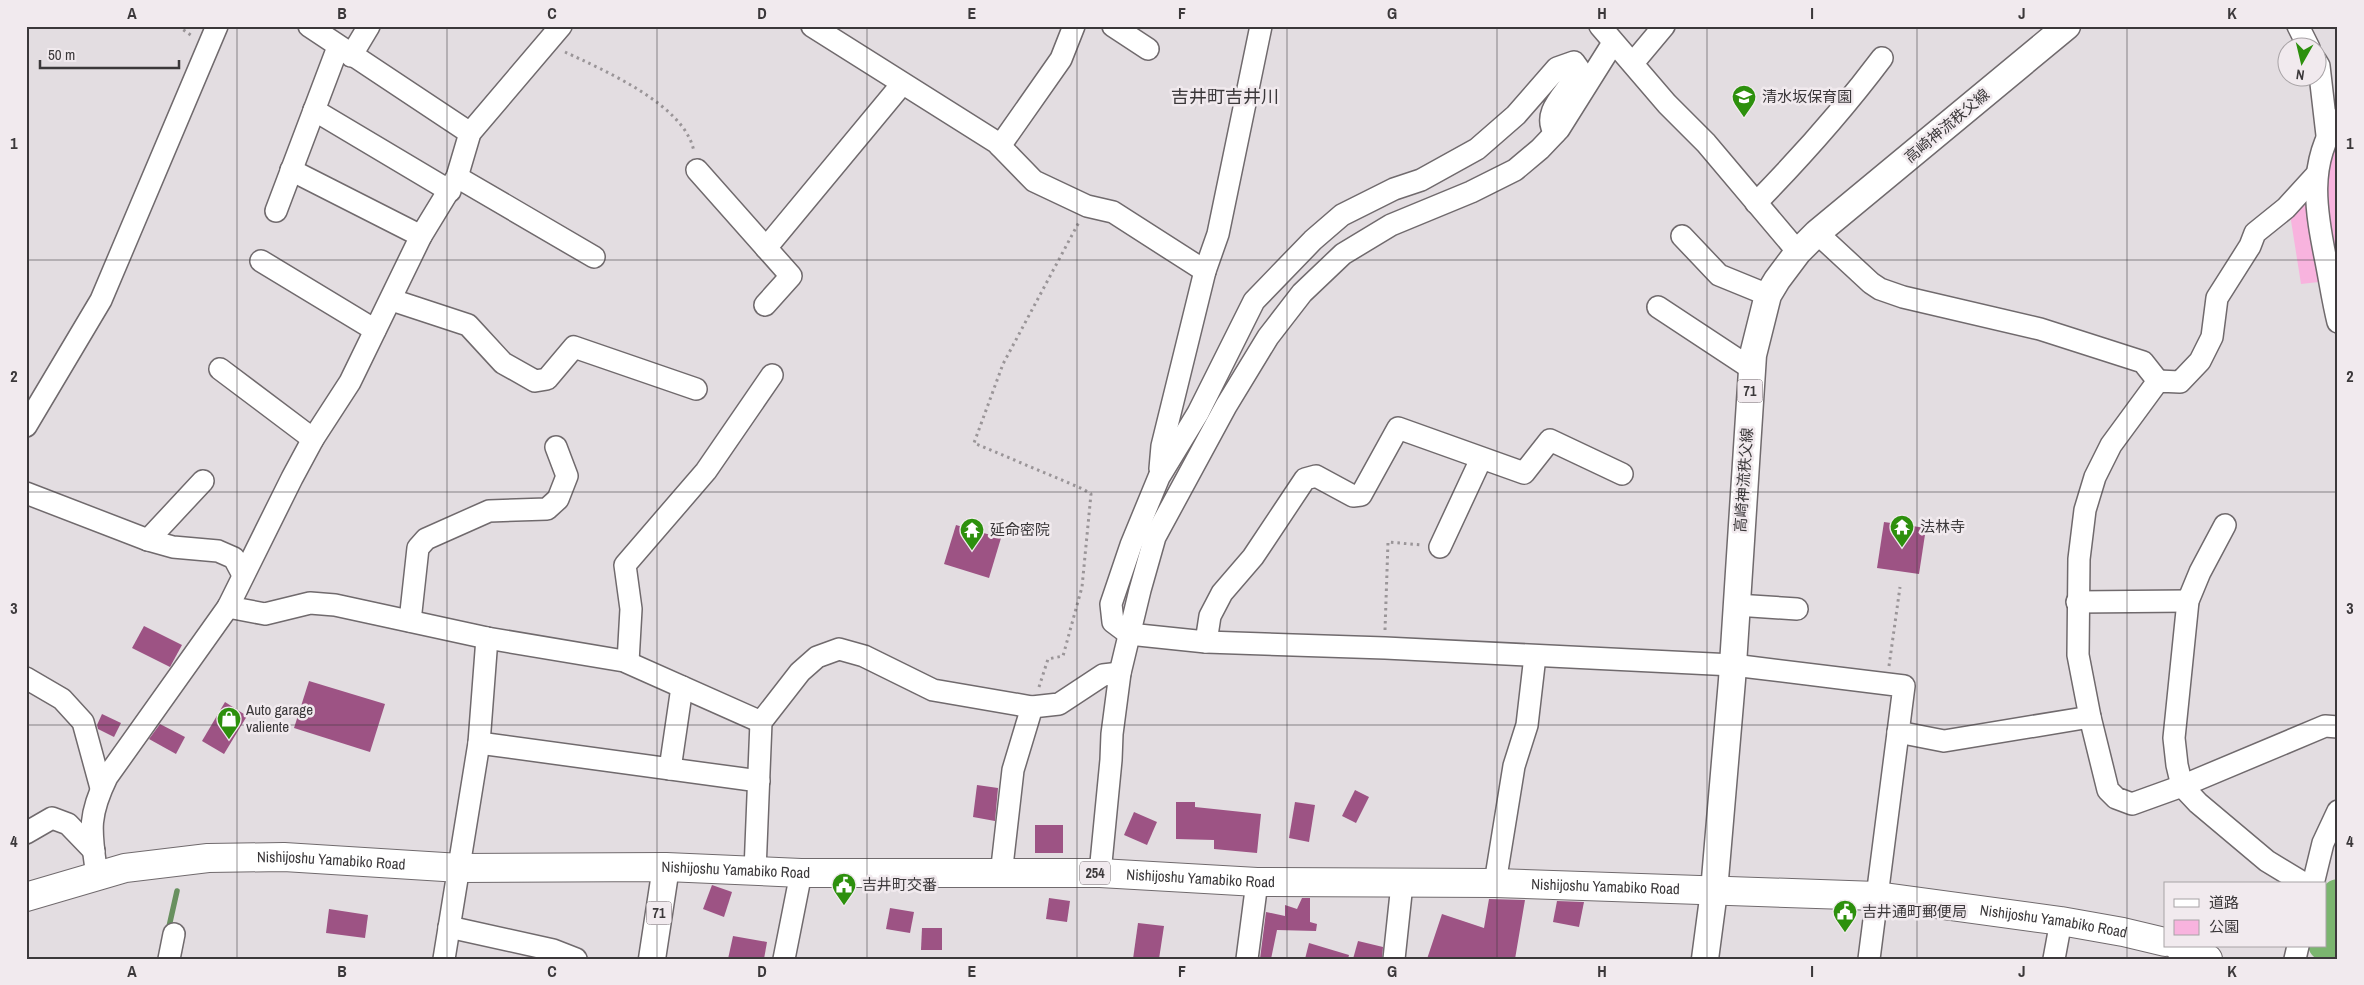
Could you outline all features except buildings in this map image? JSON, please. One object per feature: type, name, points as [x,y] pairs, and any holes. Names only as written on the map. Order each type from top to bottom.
[{"type":"highway","name":"Nishijoshu Yamabiko Road","points":[[26,896],[96,864],[125,868],[208,858],[284,857],[460,868],[666,867],[801,873],[1001,875],[1100,873],[1257,882],[1495,883],[1878,896],[2062,921],[2164,942]]},
{"type":"highway","points":[[2183,948],[2208,959]]},
{"type":"main road","name":"高崎神流秩父線","points":[[1706,959],[1714,891],[1733,665],[1752,369],[1755,347],[1768,295],[1798,252],[1817,233],[2062,28]]},
{"type":"main road","name":"71","points":[[652,959],[666,867]]},
{"type":"street","points":[[26,426],[102,300],[217,26]]},
{"type":"street","points":[[308,26],[344,52],[470,133]]},
{"type":"street","points":[[276,211],[314,110],[344,52],[369,26]]},
{"type":"street","points":[[96,864],[92,814],[107,777],[228,607],[313,440],[350,382],[392,300],[421,236],[454,184],[470,133],[561,26]]},
{"type":"street","points":[[812,26],[1000,146],[1034,181],[1087,206],[1113,212],[1205,271]]},
{"type":"street","points":[[1000,146],[1061,59],[1074,26]]},
{"type":"street","points":[[1113,26],[1148,49]]},
{"type":"street","points":[[1159,477],[1162,446],[1205,271],[1218,234],[1261,26]]},
{"type":"street","points":[[1600,26],[1667,104],[1706,143],[1798,252]]},
{"type":"street","points":[[1633,63],[1664,26]]},
{"type":"street","points":[[2298,26],[2304,38]]},
{"type":"street","points":[[1100,873],[1112,734],[1120,673],[1155,537],[1222,414],[1263,345],[1302,293],[1343,254],[1390,225],[1471,192],[1515,170],[1540,149],[1555,133],[1613,43]]},
{"type":"street","points":[[1756,203],[1841,112],[1882,58]]},
{"type":"street","points":[[1555,133],[1550,126],[1551,119],[1558,102],[1577,78],[1579,69],[1574,62],[1557,68],[1516,115],[1477,149],[1421,180],[1394,188],[1342,215],[1313,240],[1254,300],[1198,413],[1159,477],[1131,545],[1111,604],[1113,622],[1129,634],[1206,642],[1384,648],[1733,665],[1904,686],[1869,959]]},
{"type":"street","points":[[766,248],[902,84]]},
{"type":"street","points":[[2324,88],[2332,127],[2317,174],[2316,210],[2338,322]]},
{"type":"street","points":[[314,110],[594,257]]},
{"type":"street","points":[[291,170],[421,236]]},
{"type":"street","points":[[697,170],[791,276],[765,305]]},
{"type":"street","points":[[1817,233],[1880,289],[1903,297],[2040,330],[2143,362],[2158,381],[2180,382],[2200,361],[2212,337],[2217,298],[2250,246],[2255,233],[2286,208],[2317,174]]},
{"type":"street","points":[[1682,236],[1719,275],[1768,295]]},
{"type":"street","points":[[261,261],[375,330]]},
{"type":"street","points":[[392,300],[468,325],[504,363],[534,381],[547,379],[574,347],[696,389]]},
{"type":"street","points":[[1658,307],[1752,369]]},
{"type":"street","points":[[220,369],[313,440]]},
{"type":"street","points":[[628,662],[631,609],[625,566],[706,471],[772,375]]},
{"type":"street","points":[[2158,381],[2111,445],[2095,477],[2086,510],[2079,559],[2077,602],[2078,655],[2090,717],[2108,790],[2116,798],[2132,804],[2182,786],[2325,726],[2338,727]]},
{"type":"street","points":[[1206,642],[1210,616],[1222,593],[1253,557],[1305,479],[1316,476],[1353,496],[1361,494],[1398,428],[1480,459],[1524,473],[1550,440],[1622,474]]},
{"type":"street","points":[[410,621],[418,548],[426,539],[489,511],[547,509],[558,499],[567,476],[556,447]]},
{"type":"street","points":[[1440,547],[1480,459]]},
{"type":"street","points":[[148,540],[203,481]]},
{"type":"street","points":[[26,493],[148,540],[173,547],[218,551],[234,558],[243,575]]},
{"type":"street","points":[[2226,525],[2200,572],[2188,602],[2174,738],[2182,786],[2198,803],[2267,861],[2302,882]]},
{"type":"street","points":[[2077,602],[2188,602]]},
{"type":"street","points":[[228,607],[265,614],[310,603],[335,605],[487,638],[628,662],[761,722]]},
{"type":"street","points":[[1736,604],[1797,609]]},
{"type":"street","points":[[444,959],[479,743],[487,638]]},
{"type":"street","points":[[755,871],[761,722],[800,672],[817,657],[839,649],[864,656],[933,690],[1032,706],[1059,704],[1103,675],[1120,673]]},
{"type":"street","points":[[1495,883],[1514,766],[1527,725],[1535,656]]},
{"type":"street","points":[[26,678],[62,699],[83,722],[101,788]]},
{"type":"street","points":[[670,769],[682,688]]},
{"type":"street","points":[[1001,875],[1013,770],[1032,706]]},
{"type":"street","points":[[1898,732],[1944,741],[2090,717]]},
{"type":"street","points":[[479,743],[759,781]]},
{"type":"street","points":[[2314,882],[2323,844],[2338,811]]},
{"type":"street","points":[[26,833],[52,818],[68,824],[96,864]]},
{"type":"street","points":[[784,959],[801,873]]},
{"type":"street","points":[[1246,959],[1257,882]]},
{"type":"street","points":[[1394,959],[1402,884]]},
{"type":"street","points":[[2054,959],[2062,921]]},
{"type":"street","points":[[449,927],[553,950],[576,959]]},
{"type":"street","points":[[169,959],[174,934]]},
{"type":"path","points":[[546,43],[630,83],[676,119],[693,147],[697,170]]},
{"type":"path","points":[[1032,706],[1048,659],[1063,656],[1082,587],[1090,494],[1083,489],[974,443],[1003,364],[1087,206]]},
{"type":"path","points":[[1384,648],[1388,542],[1440,547]]},
{"type":"path","points":[[1887,684],[1900,587]]},
{"type":"green space","points":[[2338,130],[2338,291],[2336,280],[2301,284],[2289,208]]},
{"type":"waterway","points":[[168,931],[177,891]]},
{"type":"waterway","points":[[2326,940],[2338,896]]},
{"type":"place","name":"清水坂保育園","points":[[1744,118]]},
{"type":"place","name":"法林寺","points":[[1902,548]]},
{"type":"place","name":"延命密院","points":[[972,551]]},
{"type":"place","name":"Auto garage valiente","points":[[229,740]]},
{"type":"place","name":"吉井町交番","points":[[844,906]]},
{"type":"place","name":"吉井通町郵便局","points":[[1845,933]]},
{"type":"district","name":"吉井町吉井川","points":[[1225,97]]}]
